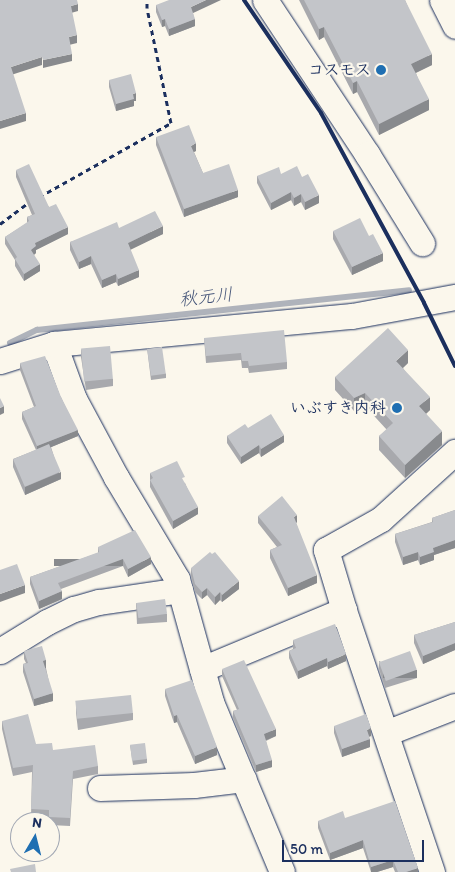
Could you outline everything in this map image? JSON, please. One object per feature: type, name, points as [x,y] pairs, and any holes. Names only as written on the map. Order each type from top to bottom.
[{"type":"street","points":[[265,0],[367,154],[422,243]]},
{"type":"street","points":[[442,0],[455,26]]},
{"type":"street","points":[[1,358],[54,344],[352,316],[455,297]]},
{"type":"street","points":[[54,344],[74,399],[116,477],[177,579],[211,702],[282,872]]},
{"type":"street","points":[[432,872],[344,610],[326,550],[380,519],[455,452]]},
{"type":"street","points":[[0,651],[74,608],[98,602],[180,590]]},
{"type":"street","points":[[202,669],[344,610]]},
{"type":"street","points":[[386,733],[455,706]]},
{"type":"street","points":[[100,788],[194,785],[244,779]]},
{"type":"path","points":[[0,224],[29,202],[171,123],[147,8],[147,0]]},
{"type":"building","points":[[0,0],[77,0],[78,4],[71,6],[77,35],[69,37],[72,54],[43,60],[42,57],[11,67],[26,113],[0,121]]},
{"type":"building","points":[[169,0],[206,0],[191,7],[195,19],[169,29],[165,19],[162,20],[156,5]]},
{"type":"building","name":"コスモス","points":[[304,0],[405,0],[432,54],[411,64],[429,99],[379,124],[357,81],[353,83],[324,27],[319,29]]},
{"type":"building","points":[[131,74],[136,93],[133,94],[134,99],[116,104],[109,80]]},
{"type":"building","points":[[189,125],[196,143],[191,146],[203,173],[229,164],[238,190],[184,209],[156,137]]},
{"type":"building","points":[[29,164],[49,207],[56,204],[68,227],[35,243],[36,246],[31,250],[40,264],[24,274],[15,259],[17,257],[5,237],[29,221],[27,217],[35,214],[16,170]]},
{"type":"building","points":[[297,166],[302,177],[308,174],[319,195],[305,202],[301,194],[294,198],[291,192],[271,203],[257,176],[279,167],[281,174]]},
{"type":"building","points":[[155,211],[163,226],[128,243],[139,270],[118,279],[116,274],[102,280],[91,256],[79,262],[70,242],[117,222],[119,228]]},
{"type":"building","points":[[360,218],[369,236],[373,234],[383,253],[352,267],[333,231]]},
{"type":"building","name":"いぶすき内科","points":[[388,328],[408,350],[396,361],[430,397],[419,406],[442,431],[405,465],[379,436],[393,423],[365,393],[354,398],[335,377]]},
{"type":"building","points":[[284,330],[287,362],[249,366],[248,361],[242,361],[241,353],[206,356],[204,338]]},
{"type":"building","points":[[110,346],[113,379],[84,381],[81,349]]},
{"type":"building","points":[[162,347],[166,374],[151,376],[147,349]]},
{"type":"building","points":[[45,356],[61,397],[78,430],[37,446],[22,412],[36,406],[20,363]]},
{"type":"building","points":[[0,398],[4,406],[0,408]]},
{"type":"building","points":[[271,414],[284,435],[261,449],[259,445],[241,457],[227,436],[245,424],[248,428]]},
{"type":"building","points":[[49,444],[61,472],[25,487],[13,459]]},
{"type":"building","points":[[177,461],[185,477],[182,478],[198,507],[173,521],[150,480],[153,478],[150,473]]},
{"type":"building","points":[[282,496],[297,515],[294,517],[317,575],[288,588],[270,550],[282,545],[258,516]]},
{"type":"building","points":[[455,510],[455,540],[433,548],[434,552],[420,557],[418,552],[403,557],[395,534],[433,522],[432,518]]},
{"type":"building","points":[[135,530],[151,557],[128,569],[123,559],[58,583],[62,591],[39,601],[30,577],[99,552],[98,547]]},
{"type":"building","points":[[210,552],[212,554],[215,552],[239,581],[222,595],[220,592],[215,597],[207,588],[202,592],[195,584],[191,568]]},
{"type":"building","points":[[17,564],[25,585],[0,594],[0,570]]},
{"type":"building","points":[[165,599],[167,614],[138,618],[136,603]]},
{"type":"building","points":[[455,622],[455,643],[423,656],[414,635]]},
{"type":"building","points":[[335,624],[346,654],[328,662],[327,658],[298,671],[289,651],[296,648],[293,640]]},
{"type":"building","points":[[42,646],[46,660],[43,661],[53,693],[34,699],[23,664],[28,663],[24,651]]},
{"type":"building","points":[[410,651],[417,670],[386,681],[379,662]]},
{"type":"building","points":[[244,660],[276,729],[264,734],[272,760],[256,765],[233,711],[239,709],[222,669]]},
{"type":"building","points":[[192,680],[217,747],[195,756],[177,715],[174,716],[165,689]]},
{"type":"building","points":[[131,695],[133,713],[77,719],[75,701]]},
{"type":"building","points":[[28,714],[36,744],[52,743],[53,750],[95,745],[98,766],[73,771],[70,818],[60,818],[60,812],[31,809],[33,765],[13,768],[2,721]]},
{"type":"building","points":[[366,714],[371,728],[367,730],[370,739],[342,749],[334,726]]},
{"type":"building","points":[[145,743],[147,759],[132,761],[130,745]]},
{"type":"building","points":[[395,801],[418,868],[406,872],[398,872],[393,860],[371,867],[363,840],[330,853],[318,821],[343,811],[345,818]]},
{"type":"building","points":[[35,864],[36,872],[11,872],[10,869]]},
{"type":"waterway","name":"秋元川","points":[[10,343],[37,330],[409,290]]},
{"type":"railway","points":[[244,0],[321,113],[424,303],[455,366]]},
{"type":"place","name":"コスモス","points":[[381,70]]},
{"type":"place","name":"いぶすき内科","points":[[397,408]]}]
